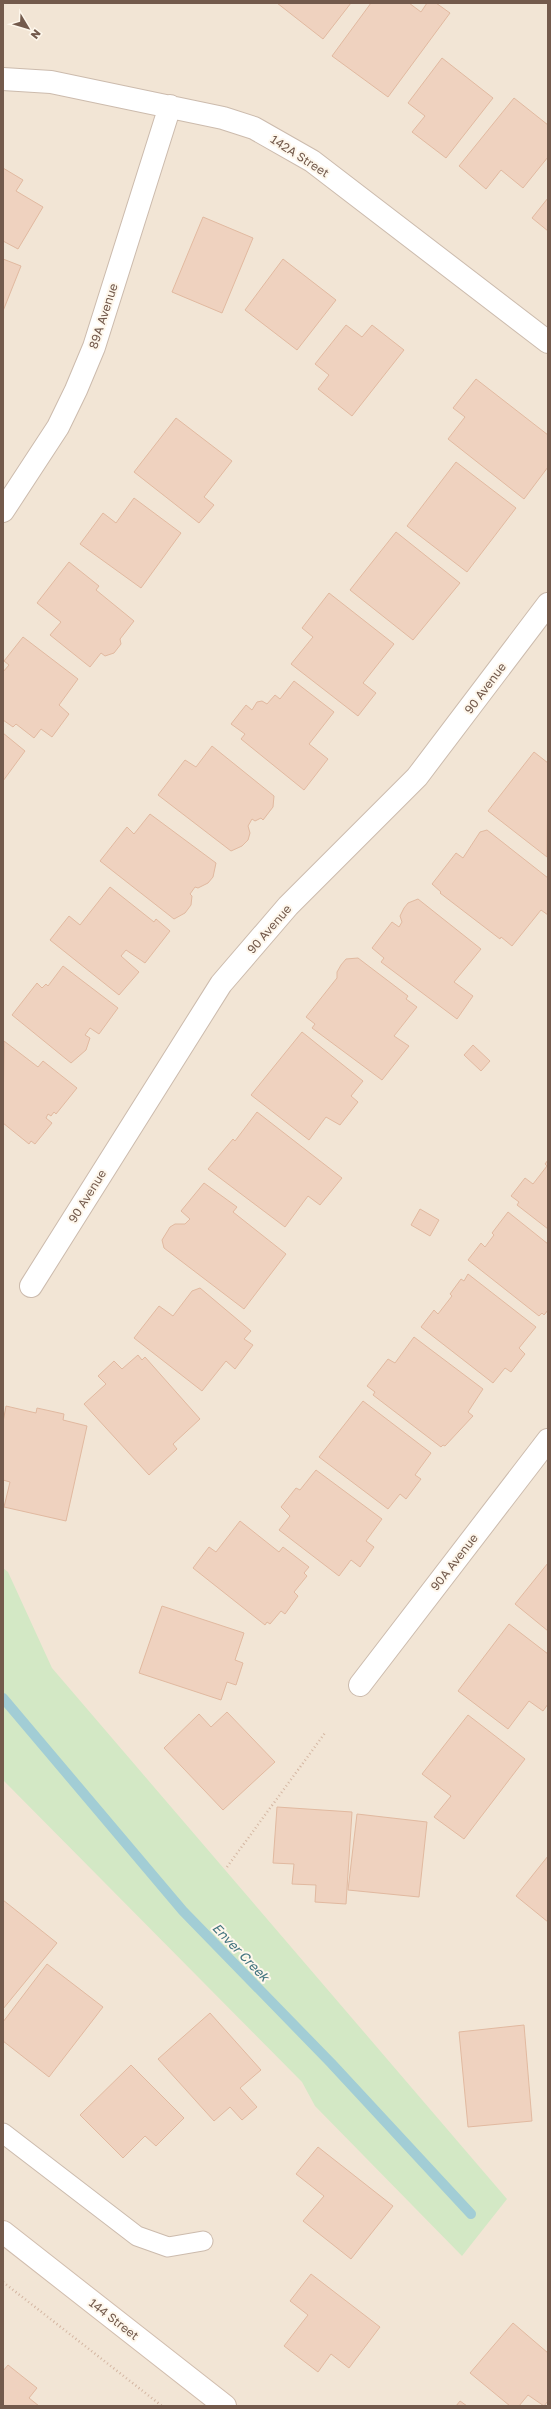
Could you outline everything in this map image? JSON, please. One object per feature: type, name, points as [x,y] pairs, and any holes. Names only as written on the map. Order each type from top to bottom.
[{"type":"street","name":"142A Street","points":[[3,79],[51,82],[170,106],[229,120],[254,128],[280,141],[312,161],[548,342]]},
{"type":"street","name":"89A Avenue","points":[[3,511],[58,428],[94,347],[170,106]]},
{"type":"street","name":"90 Avenue","points":[[31,1286],[221,984],[288,906],[418,777],[548,604]]},
{"type":"street","name":"90A Avenue","points":[[360,1685],[548,1440]]},
{"type":"street","name":"144 Street","points":[[3,2232],[225,2406]]},
{"type":"lane","points":[[3,2133],[137,2236],[168,2247],[203,2241]]},
{"type":"path","points":[[227,1867],[325,1733]]},
{"type":"path","points":[[3,2282],[162,2406]]},
{"type":"shaded area","points":[[3,3],[548,3],[548,2406],[3,2406]]},
{"type":"green space","points":[[3,1568],[8,1572],[52,1668],[507,2199],[462,2256],[315,2106],[302,2082],[3,1780]]},
{"type":"building","points":[[277,3],[351,3],[323,39]]},
{"type":"building","points":[[371,3],[409,3],[421,12],[427,3],[436,3],[450,13],[388,97],[332,56]]},
{"type":"building","points":[[442,58],[493,98],[446,158],[412,132],[425,116],[408,103]]},
{"type":"building","points":[[514,98],[548,125],[548,157],[523,188],[501,170],[486,189],[459,166]]},
{"type":"building","points":[[3,168],[23,180],[16,191],[43,207],[18,249],[3,241]]},
{"type":"building","points":[[548,198],[548,231],[532,218]]},
{"type":"building","points":[[203,217],[253,238],[222,313],[172,292]]},
{"type":"building","points":[[3,259],[21,266],[3,311]]},
{"type":"building","points":[[283,259],[336,300],[297,350],[245,310]]},
{"type":"building","points":[[346,325],[362,337],[372,325],[404,350],[352,416],[318,389],[329,375],[315,364]]},
{"type":"building","points":[[476,379],[548,435],[548,467],[524,499],[448,439],[465,417],[453,408]]},
{"type":"building","points":[[176,418],[232,461],[204,497],[214,505],[199,523],[134,472]]},
{"type":"building","points":[[456,462],[516,508],[467,572],[407,526]]},
{"type":"building","points":[[134,498],[181,533],[141,588],[80,544],[103,513],[116,523]]},
{"type":"building","points":[[396,532],[460,583],[413,640],[350,590]]},
{"type":"building","points":[[69,562],[99,586],[96,590],[134,621],[120,639],[121,644],[114,653],[105,656],[101,653],[90,667],[50,635],[61,622],[37,603]]},
{"type":"building","points":[[329,593],[394,644],[363,683],[376,693],[358,716],[291,664],[313,637],[302,628]]},
{"type":"building","points":[[23,637],[78,679],[59,705],[69,714],[52,737],[41,729],[34,738],[16,724],[13,727],[3,720],[3,672],[9,665],[4,661]]},
{"type":"building","points":[[294,681],[334,712],[309,744],[328,759],[304,790],[241,739],[245,734],[231,724],[246,705],[252,710],[257,702],[262,701],[267,704],[275,695],[280,699]]},
{"type":"building","points":[[3,733],[25,751],[3,781]]},
{"type":"building","points":[[212,746],[274,796],[273,807],[263,820],[261,818],[255,821],[252,819],[248,826],[250,833],[248,840],[242,846],[231,851],[158,795],[185,760],[196,767]]},
{"type":"building","points":[[534,752],[548,763],[547,857],[488,811]]},
{"type":"building","points":[[150,814],[216,863],[213,877],[208,883],[198,888],[195,887],[190,894],[192,896],[191,905],[185,913],[174,919],[100,861],[127,827],[134,834]]},
{"type":"building","points":[[487,830],[548,878],[548,915],[541,910],[512,946],[501,937],[500,939],[440,893],[441,892],[432,884],[456,853],[463,858],[480,832]]},
{"type":"building","points":[[110,887],[154,922],[156,919],[170,931],[145,963],[126,950],[121,956],[139,972],[119,995],[50,940],[69,916],[80,925]]},
{"type":"building","points":[[418,899],[481,949],[454,982],[473,996],[457,1019],[381,962],[384,958],[372,948],[392,922],[399,927],[402,922],[400,916],[404,908],[408,903]]},
{"type":"building","points":[[358,958],[408,996],[406,999],[417,1007],[394,1036],[409,1046],[382,1080],[312,1028],[315,1024],[306,1017],[337,978],[337,972],[346,959]]},
{"type":"building","points":[[63,966],[118,1008],[99,1034],[90,1028],[85,1035],[90,1038],[86,1050],[71,1063],[12,1015],[37,983],[42,988],[46,984],[48,986]]},
{"type":"building","points":[[302,1032],[363,1081],[351,1096],[358,1102],[340,1125],[326,1117],[309,1140],[251,1095]]},
{"type":"building","points":[[4,1041],[38,1067],[43,1061],[77,1088],[56,1114],[54,1112],[51,1116],[48,1114],[46,1118],[52,1123],[35,1144],[31,1141],[29,1144],[3,1123]]},
{"type":"building","points":[[473,1045],[490,1061],[481,1071],[464,1055]]},
{"type":"building","points":[[257,1112],[342,1178],[320,1205],[308,1196],[285,1227],[208,1169],[233,1139],[235,1141]]},
{"type":"building","points":[[548,1160],[548,1229],[517,1205],[519,1202],[511,1196],[525,1178],[533,1184],[547,1166],[545,1164]]},
{"type":"building","points":[[204,1183],[237,1207],[233,1212],[286,1254],[244,1309],[164,1248],[162,1240],[170,1227],[175,1224],[185,1224],[190,1219],[181,1211]]},
{"type":"building","points":[[420,1209],[439,1220],[430,1236],[411,1225]]},
{"type":"building","points":[[508,1212],[548,1244],[548,1310],[544,1315],[542,1313],[539,1316],[468,1260],[481,1243],[485,1247],[494,1235],[492,1233]]},
{"type":"building","points":[[468,1274],[536,1327],[519,1348],[525,1354],[511,1372],[505,1368],[493,1383],[421,1327],[434,1310],[438,1314],[452,1296],[450,1294],[461,1279],[464,1281]]},
{"type":"building","points":[[200,1288],[251,1331],[244,1339],[253,1345],[235,1369],[226,1361],[202,1391],[134,1338],[159,1306],[173,1316],[192,1291]]},
{"type":"building","points":[[414,1337],[483,1389],[468,1412],[473,1416],[445,1446],[443,1445],[441,1447],[373,1395],[375,1392],[367,1386],[388,1359],[395,1363]]},
{"type":"building","points":[[138,1355],[142,1360],[145,1357],[200,1419],[173,1444],[177,1449],[149,1475],[84,1404],[106,1384],[98,1376],[114,1361],[122,1369]]},
{"type":"building","points":[[363,1401],[431,1453],[415,1475],[421,1479],[406,1499],[400,1494],[388,1509],[319,1457]]},
{"type":"building","points":[[6,1406],[36,1413],[37,1408],[64,1414],[63,1420],[87,1426],[66,1521],[4,1507],[10,1482],[3,1480],[3,1422]]},
{"type":"building","points":[[316,1470],[382,1519],[366,1541],[374,1547],[360,1567],[351,1560],[339,1576],[279,1530],[290,1516],[281,1507],[296,1488],[300,1490]]},
{"type":"building","points":[[240,1521],[279,1552],[283,1547],[309,1567],[304,1573],[307,1576],[294,1592],[298,1596],[285,1614],[281,1611],[270,1624],[267,1622],[265,1625],[193,1568],[209,1547],[216,1552]]},
{"type":"building","points":[[548,1563],[548,1631],[515,1604]]},
{"type":"building","points":[[162,1606],[244,1633],[235,1660],[243,1663],[236,1685],[227,1682],[221,1700],[139,1673]]},
{"type":"building","points":[[509,1624],[548,1654],[548,1704],[543,1711],[529,1701],[508,1729],[458,1691]]},
{"type":"building","points":[[227,1712],[275,1762],[223,1810],[164,1748],[199,1714],[211,1727]]},
{"type":"building","points":[[468,1715],[525,1759],[464,1839],[434,1817],[451,1796],[422,1774]]},
{"type":"building","points":[[277,1807],[352,1812],[346,1904],[315,1902],[316,1885],[292,1884],[294,1864],[273,1863]]},
{"type":"building","points":[[357,1814],[427,1822],[419,1897],[348,1890]]},
{"type":"building","points":[[548,1856],[548,1922],[516,1896]]},
{"type":"building","points":[[3,1900],[57,1943],[3,2009]]},
{"type":"building","points":[[47,1964],[103,2007],[49,2077],[3,2041],[3,2022]]},
{"type":"building","points":[[210,2013],[261,2070],[240,2088],[257,2107],[242,2120],[230,2107],[214,2121],[158,2059]]},
{"type":"building","points":[[524,2025],[532,2121],[468,2127],[459,2032]]},
{"type":"building","points":[[131,2065],[184,2118],[156,2146],[145,2136],[123,2158],[80,2115]]},
{"type":"building","points":[[318,2147],[393,2206],[351,2259],[303,2221],[324,2196],[296,2174]]},
{"type":"building","points":[[311,2274],[380,2327],[349,2368],[331,2354],[318,2372],[284,2346],[308,2315],[290,2301]]},
{"type":"building","points":[[513,2323],[548,2353],[548,2401],[544,2406],[528,2395],[519,2406],[510,2406],[470,2373]]},
{"type":"building","points":[[8,2365],[37,2388],[29,2398],[39,2406],[3,2406],[3,2371]]},
{"type":"building","points":[[460,2401],[467,2406],[456,2406]]},
{"type":"waterway","name":"Enver Creek","points":[[3,1698],[183,1911],[331,2063],[471,2214]]}]
